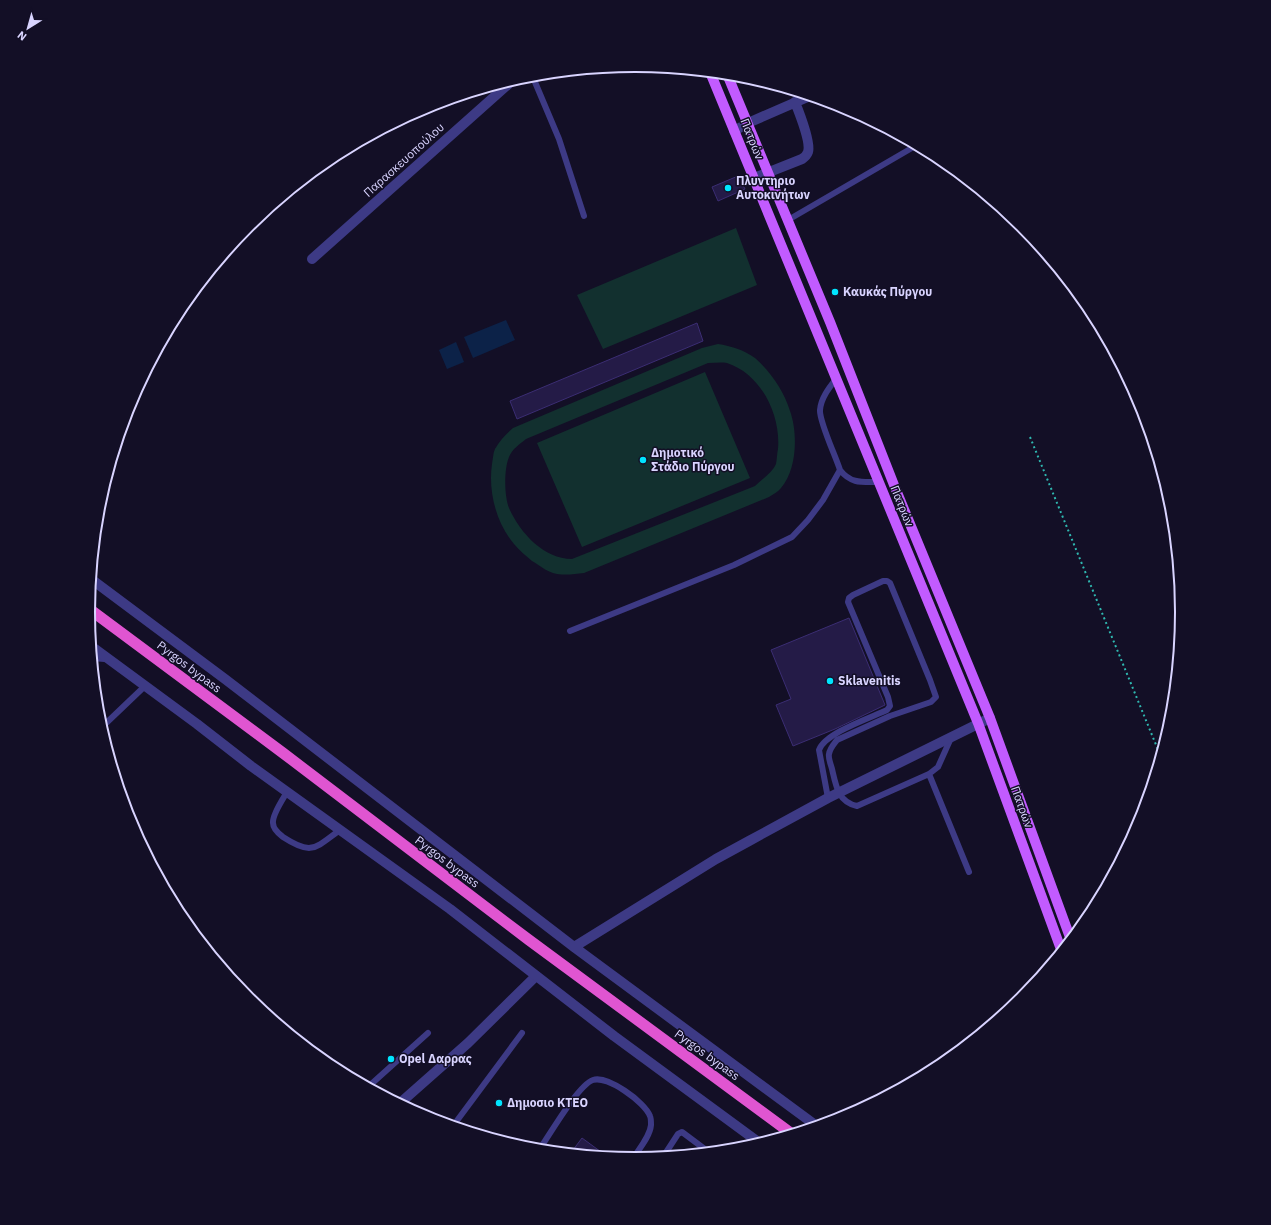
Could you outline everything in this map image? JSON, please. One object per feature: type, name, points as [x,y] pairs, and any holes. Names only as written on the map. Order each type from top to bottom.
[{"type":"highway","name":"Pyrgos bypass","points":[[95,613],[277,748],[536,945],[788,1131]]},
{"type":"main road","name":"Πατρών","points":[[712,78],[978,723],[1060,947]]},
{"type":"main road","name":"Πατρών","points":[[731,81],[990,718],[1069,935]]},
{"type":"main road","points":[[907,551],[919,545]]},
{"type":"street","name":"Παρασκευοπούλου","points":[[312,260],[503,88]]},
{"type":"street","points":[[734,131],[748,123],[803,99]]},
{"type":"street","points":[[754,178],[802,159],[808,152],[805,130],[796,102]]},
{"type":"street","points":[[96,583],[231,684],[574,947],[812,1123]]},
{"type":"street","points":[[96,650],[287,792],[450,909],[614,1036],[754,1140]]},
{"type":"street","points":[[97,656],[105,657]]},
{"type":"street","points":[[574,947],[716,859],[828,798],[990,718]]},
{"type":"street","points":[[403,1100],[468,1043],[536,976]]},
{"type":"lane","points":[[535,81],[559,139],[584,216]]},
{"type":"lane","points":[[788,220],[912,148]]},
{"type":"lane","points":[[836,379],[827,390],[821,403],[820,416],[840,470],[844,475],[854,481],[879,482]]},
{"type":"lane","points":[[570,631],[734,565],[792,537],[808,520],[823,500],[840,470]]},
{"type":"lane","points":[[828,798],[819,750],[820,745],[835,734],[887,710],[890,707],[888,697],[848,602],[853,595],[883,581],[887,580],[890,583],[936,697],[931,702],[890,716],[837,740],[831,747],[829,755],[838,793],[847,802],[857,806],[929,774],[938,767],[952,736]]},
{"type":"lane","points":[[106,723],[145,686]]},
{"type":"lane","points":[[929,774],[969,872]]},
{"type":"lane","points":[[287,792],[276,813],[273,823],[275,829],[281,836],[305,849],[319,845],[340,830]]},
{"type":"lane","points":[[456,1122],[522,1033]]},
{"type":"lane","points":[[371,1084],[428,1034]]},
{"type":"lane","points":[[543,1145],[575,1097],[586,1084],[592,1080],[599,1079],[617,1086],[641,1104],[650,1116],[651,1125],[649,1134],[637,1153]]},
{"type":"lane","points":[[666,1152],[678,1134],[682,1132],[704,1148]]},
{"type":"path","points":[[1030,437],[1158,751]]},
{"type":"green space","points":[[736,228],[757,285],[603,349],[577,295]]},
{"type":"green space","points":[[718,344],[733,347],[746,353],[761,363],[781,389],[793,420],[795,440],[793,462],[781,488],[769,497],[584,573],[557,574],[548,571],[532,561],[514,544],[508,536],[498,517],[492,496],[491,474],[494,451],[501,440],[513,428],[702,348]],"holes":[[[708,363],[727,363],[739,368],[750,376],[766,397],[772,410],[778,436],[776,464],[767,476],[755,486],[572,559],[552,555],[534,543],[526,535],[509,508],[505,489],[507,462],[510,454],[516,447],[526,439]]]},
{"type":"green space","name":"Δημοτικό Στάδιο Πύργου","points":[[705,372],[750,478],[582,547],[537,443]]},
{"type":"water","points":[[506,320],[515,340],[473,358],[464,337]]},
{"type":"water","points":[[456,342],[464,362],[447,369],[439,350]]},
{"type":"building","name":"Πλυντηριο Αυτοκινήτων","points":[[738,176],[745,189],[718,201],[712,187]]},
{"type":"building","points":[[697,323],[703,341],[517,419],[510,401]]},
{"type":"building","name":"Sklavenitis","points":[[849,618],[885,705],[835,729],[793,746],[776,705],[791,699],[771,650]]},
{"type":"building","points":[[582,1138],[601,1152],[600,1152],[574,1149]]},
{"type":"place","name":"Πλυντηριο Αυτοκινήτων","points":[[728,188]]},
{"type":"place","name":"Καυκάς Πύργου","points":[[835,292]]},
{"type":"place","name":"Δημοτικό Στάδιο Πύργου","points":[[643,460]]},
{"type":"place","name":"Sklavenitis","points":[[830,681]]},
{"type":"place","name":"Opel Δαρρας","points":[[391,1059]]},
{"type":"place","name":"Δημοσιο ΚΤΕΟ","points":[[499,1103]]}]
